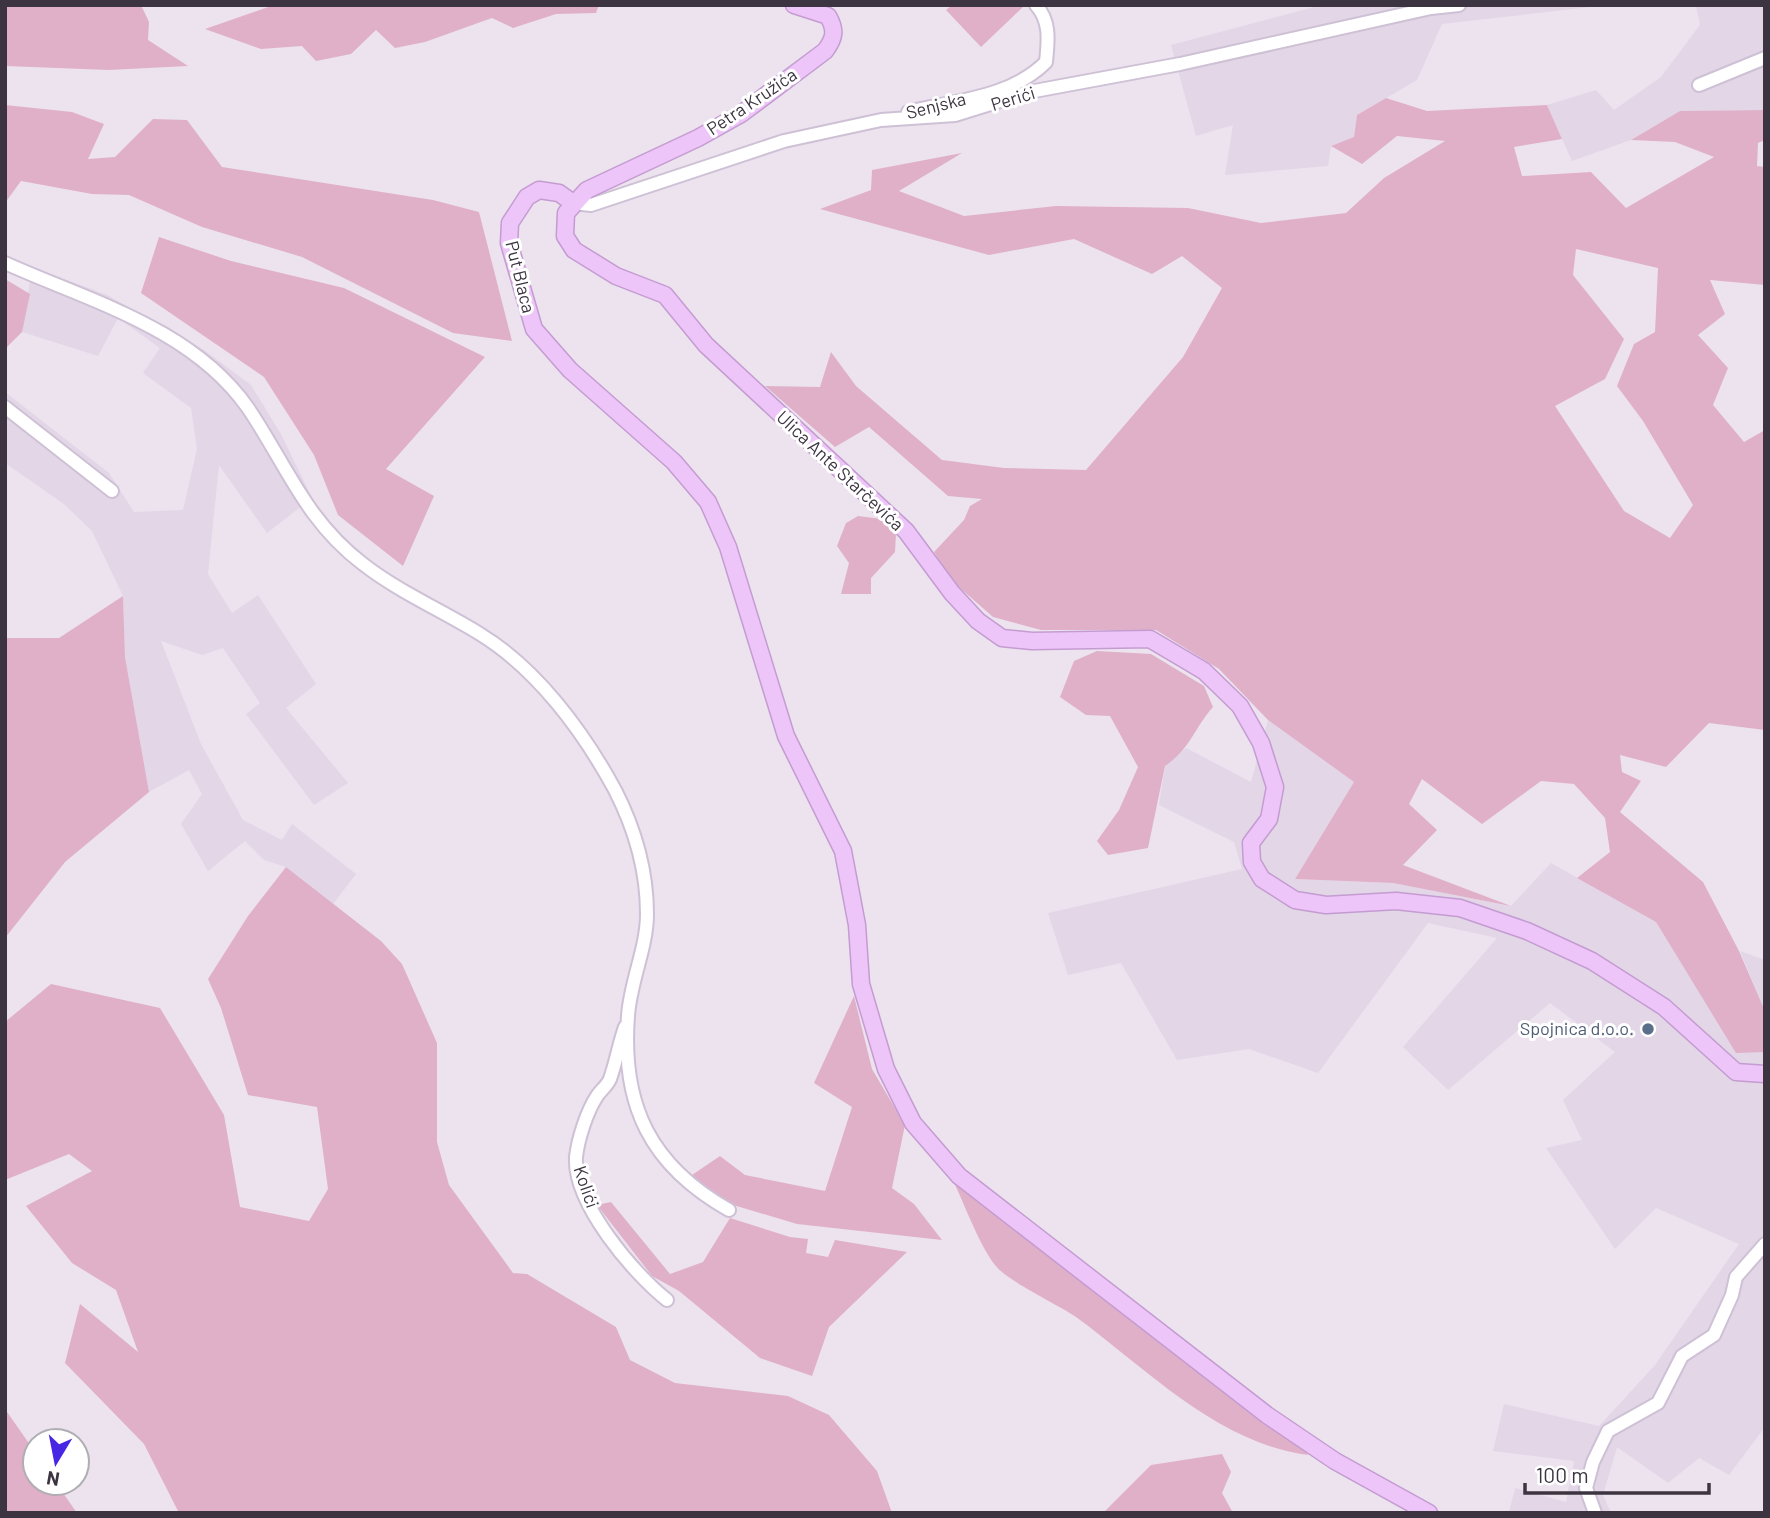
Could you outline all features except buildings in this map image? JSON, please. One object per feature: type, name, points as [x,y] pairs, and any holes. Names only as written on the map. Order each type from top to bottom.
[{"type":"street","name":"Petra Kružića","points":[[573,203],[587,190],[698,138],[741,114],[825,51],[833,40],[834,27],[828,16],[812,8],[794,5]]},
{"type":"street","name":"Senjska","points":[[881,120],[1011,88],[1030,79],[1046,62],[1048,34],[1045,16],[1036,5]]},
{"type":"street","name":"Perići","points":[[573,203],[591,205],[784,141],[881,120],[955,116],[1029,92],[1180,64],[1431,8],[1458,5]]},
{"type":"street","points":[[1699,85],[1765,58]]},
{"type":"street","name":"Put Blaca","points":[[573,203],[559,193],[539,190],[527,197],[510,222],[509,243],[534,329],[565,366],[674,462],[708,502],[723,536],[786,736],[843,851],[857,925],[861,984],[886,1069],[913,1123],[959,1176],[1267,1415],[1335,1461],[1429,1513]]},
{"type":"street","name":"Ulica Ante Starčevića","points":[[573,203],[564,225],[565,236],[574,250],[616,276],[665,295],[706,345],[906,531],[952,593],[978,621],[1002,638],[1032,641],[1150,639],[1204,671],[1231,697],[1240,706],[1262,743],[1275,788],[1269,819],[1251,842],[1252,862],[1262,879],[1295,900],[1326,905],[1396,901],[1460,908],[1527,931],[1592,961],[1664,1007],[1736,1072],[1765,1074]]},
{"type":"street","points":[[5,263],[158,330],[203,360],[247,406],[289,481],[322,525],[361,563],[416,599],[483,636],[538,680],[580,735],[614,789],[636,838],[646,878],[647,918],[628,1016],[630,1078],[644,1130],[671,1169],[701,1194],[729,1210]]},
{"type":"street","points":[[5,407],[113,491]]},
{"type":"street","name":"Kolići","points":[[628,1016],[609,1082],[590,1111],[576,1158],[584,1193],[607,1236],[644,1282],[667,1300]]},
{"type":"street","points":[[1595,1513],[1586,1488],[1593,1462],[1608,1432],[1658,1403],[1682,1356],[1714,1335],[1732,1295],[1736,1277],[1765,1244]]},
{"type":"shaded area","points":[[5,5],[141,5],[149,22],[148,40],[188,66],[109,70],[5,66]]},
{"type":"shaded area","points":[[274,5],[599,5],[596,13],[556,14],[513,28],[492,18],[425,42],[395,48],[376,30],[351,54],[316,61],[302,46],[261,49],[205,29]]},
{"type":"shaded area","points":[[952,5],[1023,7],[981,47],[946,10]]},
{"type":"shaded area","points":[[1322,5],[1608,5],[1442,24],[1417,80],[1357,115],[1354,137],[1331,146],[1328,166],[1225,175],[1233,125],[1196,136],[1171,45]]},
{"type":"shaded area","points":[[1696,5],[1765,5],[1765,110],[1680,111],[1631,140],[1572,161],[1547,105],[1596,90],[1614,110],[1661,77],[1700,25]]},
{"type":"shaded area","points":[[1386,98],[1427,111],[1547,105],[1562,139],[1514,147],[1522,176],[1591,172],[1626,208],[1714,157],[1675,142],[1631,140],[1680,111],[1765,110],[1765,140],[1758,143],[1757,166],[1765,167],[1765,285],[1710,280],[1725,314],[1698,335],[1728,368],[1713,405],[1744,442],[1765,430],[1765,730],[1709,723],[1666,767],[1620,755],[1622,772],[1641,781],[1620,812],[1703,882],[1739,951],[1765,1011],[1765,1052],[1736,1053],[1656,922],[1577,878],[1610,852],[1605,818],[1574,784],[1541,781],[1482,824],[1422,779],[1409,804],[1437,830],[1403,865],[1511,906],[1393,883],[1295,879],[1354,782],[1268,720],[1219,669],[1156,630],[1041,630],[993,617],[952,581],[934,552],[964,520],[970,506],[982,499],[948,496],[869,427],[835,447],[765,386],[820,387],[831,352],[856,386],[942,460],[1004,468],[1086,470],[1183,357],[1222,288],[1182,256],[1152,274],[1074,239],[989,255],[820,209],[871,190],[872,170],[962,153],[899,191],[964,216],[1056,206],[1188,208],[1261,223],[1346,213],[1384,178],[1445,141],[1397,136],[1362,164],[1331,146],[1354,137],[1357,115]],"holes":[[[1576,249],[1658,268],[1655,332],[1634,344],[1617,386],[1643,421],[1693,505],[1670,538],[1624,511],[1555,406],[1605,379],[1624,339],[1573,275]]]},
{"type":"shaded area","points":[[5,105],[72,112],[104,124],[88,159],[115,157],[153,119],[187,120],[222,167],[433,200],[479,212],[512,341],[453,333],[302,257],[202,227],[129,195],[92,194],[21,181],[5,203]]},
{"type":"shaded area","points":[[159,237],[231,261],[344,288],[485,357],[386,469],[434,496],[403,566],[338,515],[314,455],[264,377],[141,293]]},
{"type":"shaded area","points":[[32,267],[107,295],[204,350],[251,385],[281,434],[312,498],[267,533],[219,465],[208,574],[232,613],[258,595],[316,684],[286,708],[348,783],[314,805],[246,714],[260,703],[223,648],[202,655],[161,641],[201,744],[243,820],[282,840],[292,824],[356,874],[333,904],[286,867],[264,860],[245,841],[208,871],[181,824],[202,794],[189,770],[149,792],[125,657],[123,596],[92,531],[64,504],[5,463],[5,392],[109,473],[134,512],[183,510],[197,449],[191,408],[143,373],[160,348],[118,318],[98,356],[22,332]]},
{"type":"shaded area","points":[[5,279],[30,294],[22,332],[5,349]]},
{"type":"shaded area","points":[[858,516],[882,519],[896,533],[895,552],[871,578],[871,594],[841,594],[849,563],[837,546],[846,523]]},
{"type":"shaded area","points":[[123,596],[125,657],[149,792],[65,862],[5,938],[5,638],[59,638]]},
{"type":"shaded area","points":[[1097,651],[1151,654],[1204,686],[1213,707],[1186,745],[1165,766],[1148,848],[1108,855],[1097,841],[1119,810],[1138,767],[1110,716],[1086,715],[1060,697],[1074,661]]},
{"type":"shaded area","points":[[1268,720],[1354,782],[1295,879],[1393,883],[1511,906],[1551,863],[1656,922],[1736,1052],[1765,1052],[1765,1427],[1729,1475],[1699,1458],[1668,1483],[1617,1447],[1603,1495],[1611,1513],[1509,1513],[1515,1488],[1566,1502],[1574,1461],[1493,1451],[1504,1404],[1599,1426],[1655,1365],[1739,1244],[1656,1208],[1615,1249],[1546,1148],[1582,1140],[1563,1100],[1615,1052],[1550,1003],[1448,1090],[1403,1047],[1497,938],[1428,923],[1318,1073],[1249,1049],[1177,1060],[1121,963],[1068,975],[1048,913],[1242,869],[1234,842],[1159,805],[1165,766],[1186,748],[1251,782]]},
{"type":"shaded area","points":[[286,867],[381,941],[402,964],[437,1043],[437,1142],[449,1185],[513,1273],[527,1274],[616,1327],[630,1360],[675,1383],[788,1396],[829,1415],[877,1471],[892,1513],[179,1513],[144,1444],[65,1363],[80,1304],[138,1352],[116,1290],[72,1263],[26,1206],[92,1171],[69,1154],[5,1180],[5,1022],[51,984],[160,1008],[224,1115],[240,1207],[309,1221],[328,1189],[317,1107],[248,1095],[221,1008],[208,979],[248,916]]},
{"type":"shaded area","points":[[1740,951],[1765,960],[1765,1011]]},
{"type":"shaded area","points":[[854,996],[872,1069],[905,1125],[892,1188],[914,1204],[942,1240],[797,1224],[730,1204],[689,1177],[720,1156],[745,1175],[825,1191],[852,1107],[814,1083]]},
{"type":"shaded area","points":[[950,1174],[1300,1444],[1308,1455],[1275,1448],[1243,1436],[1213,1420],[1184,1401],[1076,1317],[1001,1271],[983,1245]]},
{"type":"shaded area","points":[[611,1202],[670,1274],[703,1262],[730,1218],[790,1237],[808,1239],[806,1253],[828,1257],[835,1240],[907,1252],[829,1327],[812,1376],[760,1358],[679,1291],[652,1276],[597,1205]]},
{"type":"shaded area","points":[[5,1409],[21,1432],[21,1497],[66,1497],[77,1513],[5,1513]]},
{"type":"shaded area","points":[[1222,1454],[1231,1472],[1222,1493],[1233,1513],[1103,1513],[1151,1465]]},
{"type":"place","name":"Spojnica d.o.o.","points":[[1648,1029]]}]
